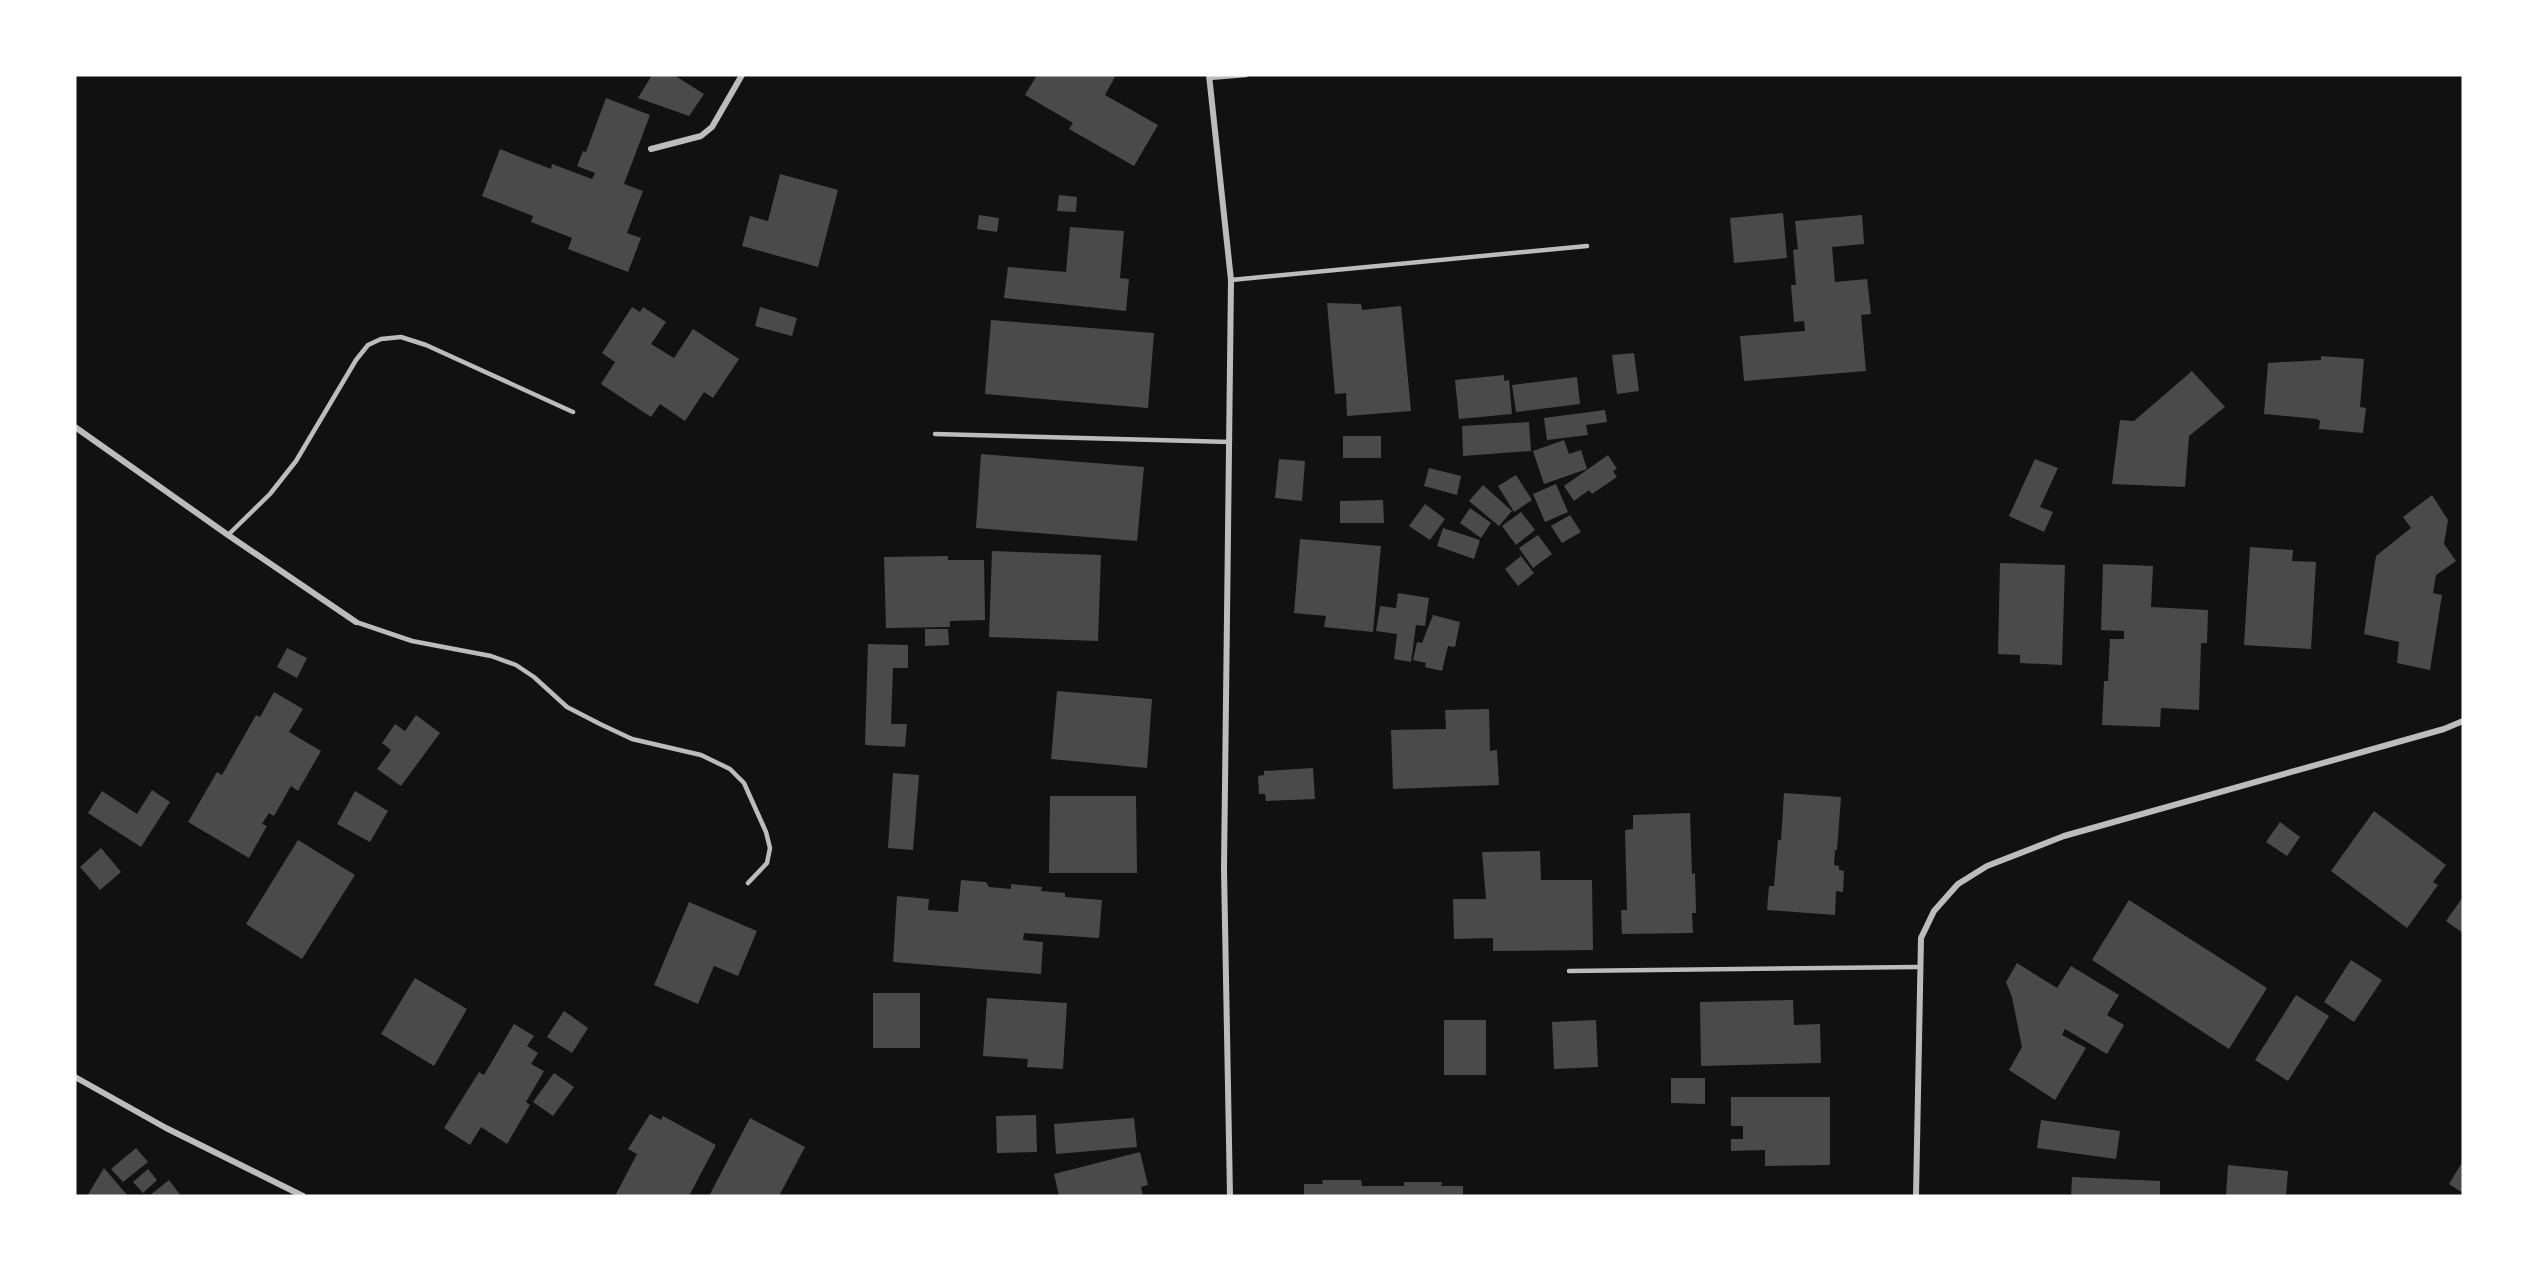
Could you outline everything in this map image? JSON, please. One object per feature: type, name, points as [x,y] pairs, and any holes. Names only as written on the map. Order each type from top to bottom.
[{"type":"street","points":[[651,149],[702,136],[712,127],[742,75]]},
{"type":"street","points":[[1209,77],[1231,280],[1224,868],[1230,1196]]},
{"type":"street","points":[[75,427],[356,622]]},
{"type":"street","points":[[1916,1196],[1918,967],[1921,938],[1934,911],[1958,884],[1987,866],[2064,836],[2444,729],[2463,721]]},
{"type":"street","points":[[75,1077],[166,1128],[303,1196]]},
{"type":"lane","points":[[1209,77],[1246,75]]},
{"type":"lane","points":[[1231,280],[1587,246]]},
{"type":"lane","points":[[228,535],[270,494],[296,461],[356,360],[368,345],[381,339],[401,337],[426,345],[573,412]]},
{"type":"lane","points":[[935,434],[1230,442]]},
{"type":"lane","points":[[356,622],[412,641],[491,656],[516,665],[534,677],[567,707],[600,724],[632,739],[701,755],[730,769],[744,783],[766,832],[770,848],[767,863],[748,883]]},
{"type":"lane","points":[[1569,971],[1918,967]]},
{"type":"building","points":[[652,75],[674,75],[704,94],[689,116],[638,98]]},
{"type":"building","points":[[1037,75],[1116,75],[1105,95],[1158,125],[1134,166],[1069,129],[1073,123],[1025,95]]},
{"type":"building","points":[[606,98],[650,115],[624,184],[643,191],[627,233],[641,238],[628,272],[568,249],[572,238],[531,222],[533,216],[482,196],[500,149],[551,169],[552,164],[592,179],[595,173],[577,166],[583,151],[586,152]]},
{"type":"building","points":[[780,174],[838,190],[818,267],[742,246],[750,216],[768,221]]},
{"type":"building","points":[[1059,195],[1077,197],[1076,212],[1057,211]]},
{"type":"building","points":[[1783,213],[1787,258],[1734,263],[1730,218]]},
{"type":"building","points":[[979,215],[999,218],[997,232],[977,229]]},
{"type":"building","points":[[1862,215],[1864,244],[1832,247],[1835,282],[1867,279],[1871,314],[1861,315],[1866,371],[1744,381],[1740,336],[1805,331],[1804,321],[1794,322],[1791,285],[1796,285],[1793,250],[1798,249],[1795,221]]},
{"type":"building","points":[[1070,227],[1124,231],[1120,278],[1129,279],[1126,311],[1004,298],[1008,267],[1066,272]]},
{"type":"building","points":[[1327,303],[1361,304],[1362,310],[1401,306],[1411,411],[1347,416],[1346,393],[1335,394]]},
{"type":"building","points":[[632,307],[640,312],[643,307],[666,322],[651,344],[674,358],[693,329],[739,359],[713,398],[704,392],[685,421],[660,404],[651,417],[601,384],[615,362],[602,353]]},
{"type":"building","points":[[760,307],[797,318],[792,336],[755,326]]},
{"type":"building","points":[[991,320],[1154,333],[1148,408],[985,394]]},
{"type":"building","points":[[1634,353],[1639,391],[1617,394],[1612,355]]},
{"type":"building","points":[[2321,356],[2364,359],[2360,407],[2366,408],[2363,433],[2319,429],[2320,421],[2317,419],[2264,414],[2268,363],[2321,360]]},
{"type":"building","points":[[2192,371],[2225,407],[2189,436],[2185,487],[2112,484],[2120,420],[2134,421]]},
{"type":"building","points":[[1504,375],[1504,381],[1509,380],[1512,414],[1459,419],[1455,380]]},
{"type":"building","points":[[1577,377],[1580,404],[1516,412],[1512,385]]},
{"type":"building","points":[[1605,410],[1607,422],[1586,425],[1588,435],[1547,440],[1544,418]]},
{"type":"building","points":[[1529,422],[1531,451],[1463,456],[1462,426]]},
{"type":"building","points":[[1343,436],[1381,436],[1381,458],[1343,458]]},
{"type":"building","points":[[1564,440],[1569,454],[1581,450],[1587,469],[1544,484],[1533,451]]},
{"type":"building","points":[[981,454],[1144,467],[1137,541],[976,528]]},
{"type":"building","points":[[1608,455],[1617,469],[1613,471],[1617,477],[1592,494],[1589,490],[1574,501],[1564,486]]},
{"type":"building","points":[[1279,459],[1305,461],[1302,501],[1275,498]]},
{"type":"building","points":[[2035,459],[2058,468],[2040,507],[2053,512],[2044,532],[2009,516]]},
{"type":"building","points":[[1429,468],[1461,476],[1457,495],[1424,486]]},
{"type":"building","points":[[1516,475],[1532,500],[1514,512],[1498,486]]},
{"type":"building","points":[[1556,484],[1568,512],[1545,522],[1533,494]]},
{"type":"building","points":[[1483,485],[1512,511],[1499,526],[1469,501]]},
{"type":"building","points":[[2432,495],[2448,520],[2444,544],[2456,561],[2436,575],[2433,593],[2442,595],[2430,670],[2397,663],[2399,642],[2364,634],[2376,556],[2411,528],[2403,517]]},
{"type":"building","points":[[1383,500],[1384,523],[1340,523],[1340,501]]},
{"type":"building","points":[[1425,504],[1445,519],[1430,540],[1409,526]]},
{"type":"building","points":[[1470,508],[1491,523],[1481,538],[1460,523]]},
{"type":"building","points":[[1521,512],[1535,530],[1516,545],[1502,526]]},
{"type":"building","points":[[1570,515],[1581,532],[1562,543],[1551,526]]},
{"type":"building","points":[[1443,528],[1480,540],[1474,559],[1437,546]]},
{"type":"building","points":[[1538,535],[1552,554],[1533,568],[1519,548]]},
{"type":"building","points":[[1300,539],[1381,546],[1373,632],[1324,627],[1326,616],[1294,613]]},
{"type":"building","points":[[2250,547],[2293,550],[2292,561],[2316,562],[2311,649],[2244,645]]},
{"type":"building","points":[[992,551],[1101,555],[1098,641],[989,637]]},
{"type":"building","points":[[948,556],[948,560],[984,560],[985,620],[950,621],[950,627],[886,628],[884,557]]},
{"type":"building","points":[[1521,556],[1534,573],[1518,586],[1505,569]]},
{"type":"building","points":[[2000,563],[2065,565],[2062,665],[2020,663],[2020,655],[1998,654]]},
{"type":"building","points":[[2103,564],[2153,566],[2151,607],[2208,610],[2207,643],[2201,643],[2199,710],[2161,708],[2160,727],[2102,725],[2104,681],[2108,681],[2110,639],[2124,639],[2124,631],[2101,630]]},
{"type":"building","points":[[1398,593],[1429,598],[1425,626],[1416,625],[1411,662],[1394,659],[1397,634],[1376,631],[1380,606],[1396,608]]},
{"type":"building","points":[[1433,615],[1460,622],[1455,647],[1448,646],[1442,671],[1425,667],[1426,663],[1413,660],[1417,642],[1422,643]]},
{"type":"building","points":[[925,629],[948,629],[949,645],[925,646]]},
{"type":"building","points":[[868,644],[908,645],[908,668],[893,668],[891,724],[907,724],[905,747],[865,745]]},
{"type":"building","points":[[287,648],[307,658],[297,678],[277,667]]},
{"type":"building","points":[[1057,691],[1152,699],[1147,768],[1051,759]]},
{"type":"building","points":[[274,692],[303,709],[289,732],[321,751],[298,791],[291,786],[274,816],[269,813],[262,824],[267,826],[249,858],[188,822],[217,772],[222,775],[256,715],[260,717]]},
{"type":"building","points":[[1489,709],[1490,751],[1497,750],[1499,785],[1393,789],[1391,730],[1446,729],[1445,710]]},
{"type":"building","points":[[416,715],[440,733],[401,786],[377,769],[391,750],[382,743],[395,724],[405,731]]},
{"type":"building","points":[[1313,768],[1315,799],[1266,801],[1265,794],[1259,794],[1258,776],[1264,775],[1264,771]]},
{"type":"building","points":[[893,773],[919,775],[913,850],[888,848]]},
{"type":"building","points":[[152,790],[170,802],[141,847],[88,813],[102,791],[137,814]]},
{"type":"building","points":[[355,791],[388,811],[370,842],[337,824]]},
{"type":"building","points":[[1784,793],[1841,797],[1834,865],[1844,871],[1843,892],[1836,891],[1835,915],[1767,910],[1769,886],[1774,886],[1778,840],[1781,840]]},
{"type":"building","points":[[1050,796],[1136,796],[1137,873],[1049,873]]},
{"type":"building","points":[[2374,811],[2446,865],[2433,882],[2438,885],[2407,928],[2331,871]]},
{"type":"building","points":[[1690,813],[1696,913],[1692,913],[1693,933],[1622,934],[1621,910],[1627,910],[1625,830],[1633,829],[1633,815]]},
{"type":"building","points":[[2280,822],[2300,837],[2287,856],[2266,842]]},
{"type":"building","points":[[298,840],[355,875],[302,959],[246,924]]},
{"type":"building","points":[[101,848],[121,872],[100,890],[80,867]]},
{"type":"building","points":[[1540,851],[1541,880],[1592,880],[1593,950],[1493,951],[1493,938],[1454,939],[1453,899],[1486,899],[1482,852]]},
{"type":"building","points":[[961,880],[986,882],[989,887],[1011,889],[1011,884],[1042,887],[1041,891],[1065,893],[1065,897],[1102,900],[1099,938],[1024,933],[1023,940],[1043,942],[1041,974],[893,962],[897,896],[929,899],[928,910],[958,912]]},
{"type":"building","points":[[2463,897],[2463,933],[2446,921]]},
{"type":"building","points":[[2129,900],[2267,988],[2229,1049],[2092,960]]},
{"type":"building","points":[[689,902],[757,931],[738,976],[714,966],[698,1004],[654,985]]},
{"type":"building","points":[[2351,960],[2382,980],[2354,1022],[2324,1002]]},
{"type":"building","points":[[2017,963],[2057,988],[2071,966],[2119,995],[2107,1015],[2124,1025],[2107,1054],[2065,1029],[2062,1035],[2086,1048],[2055,1100],[2009,1070],[2022,1047],[2012,997],[2006,982]]},
{"type":"building","points":[[415,978],[467,1009],[434,1066],[381,1034]]},
{"type":"building","points":[[873,993],[920,993],[920,1048],[873,1048]]},
{"type":"building","points":[[2296,995],[2329,1016],[2288,1081],[2255,1060]]},
{"type":"building","points":[[987,998],[1067,1003],[1063,1069],[1027,1067],[1028,1059],[983,1056]]},
{"type":"building","points":[[1793,1000],[1794,1025],[1820,1024],[1821,1063],[1701,1066],[1700,1002]]},
{"type":"building","points":[[564,1011],[588,1028],[572,1053],[547,1037]]},
{"type":"building","points":[[1444,1020],[1486,1020],[1486,1075],[1444,1075]]},
{"type":"building","points":[[1596,1020],[1598,1067],[1554,1069],[1552,1022]]},
{"type":"building","points":[[514,1024],[534,1036],[527,1046],[538,1053],[531,1064],[544,1071],[526,1102],[530,1105],[507,1144],[481,1127],[470,1145],[444,1128],[479,1072],[484,1075]]},
{"type":"building","points":[[554,1073],[574,1087],[553,1116],[533,1102]]},
{"type":"building","points":[[1671,1078],[1705,1078],[1705,1104],[1671,1103]]},
{"type":"building","points":[[1731,1097],[1830,1097],[1830,1165],[1765,1166],[1765,1150],[1731,1151],[1731,1139],[1743,1139],[1743,1126],[1731,1126]]},
{"type":"building","points":[[650,1114],[661,1120],[663,1116],[716,1145],[689,1196],[615,1196],[637,1154],[628,1149]]},
{"type":"building","points":[[1036,1115],[1037,1152],[997,1153],[996,1116]]},
{"type":"building","points":[[750,1118],[805,1147],[779,1196],[709,1196]]},
{"type":"building","points":[[1134,1118],[1137,1147],[1056,1154],[1054,1124]]},
{"type":"building","points":[[2041,1120],[2120,1131],[2116,1159],[2037,1148]]},
{"type":"building","points":[[136,1148],[148,1162],[123,1182],[111,1169]]},
{"type":"building","points":[[1140,1152],[1148,1185],[1141,1187],[1143,1196],[1059,1196],[1054,1174]]},
{"type":"building","points":[[2463,1161],[2463,1193],[2449,1184]]},
{"type":"building","points":[[2228,1165],[2288,1171],[2286,1196],[2226,1196]]},
{"type":"building","points":[[104,1168],[128,1196],[87,1196]]},
{"type":"building","points":[[148,1169],[157,1180],[143,1193],[133,1182]]},
{"type":"building","points":[[2072,1177],[2160,1181],[2160,1196],[2071,1196]]},
{"type":"building","points":[[169,1180],[181,1196],[149,1196]]},
{"type":"building","points":[[1322,1180],[1361,1180],[1362,1186],[1404,1186],[1404,1182],[1442,1182],[1441,1186],[1463,1186],[1463,1196],[1304,1196],[1304,1184],[1323,1184]]}]
